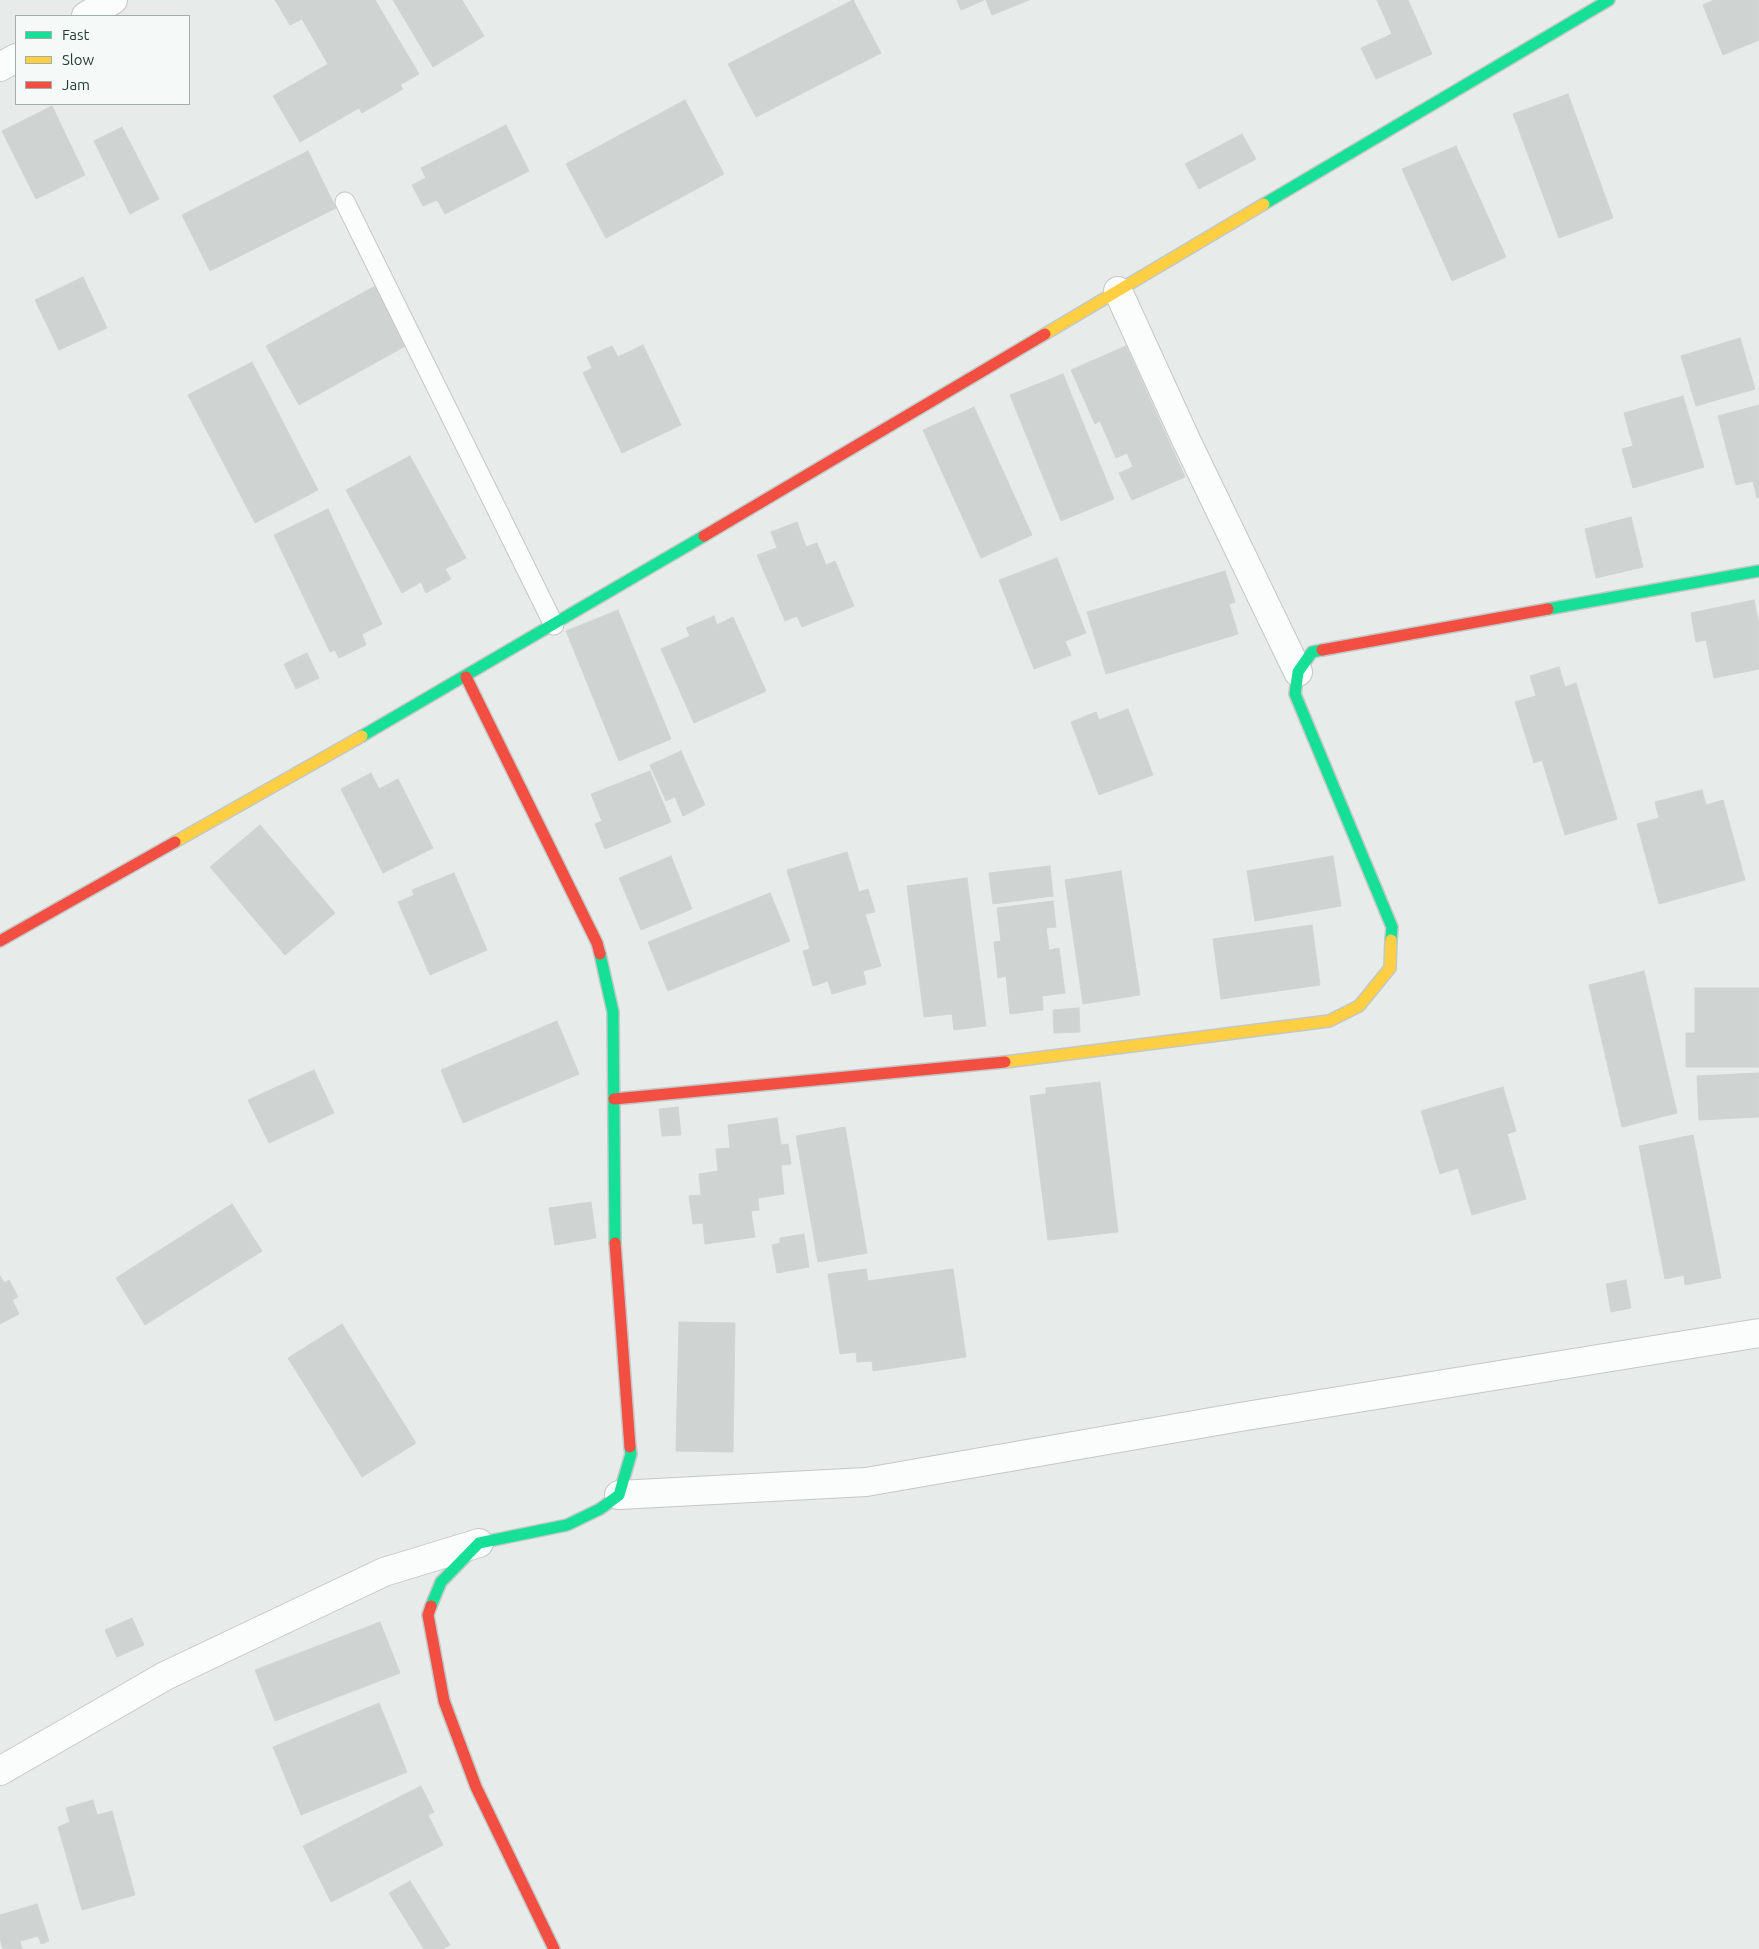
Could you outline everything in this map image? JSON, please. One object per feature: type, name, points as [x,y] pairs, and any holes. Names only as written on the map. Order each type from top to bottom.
[{"type":"street","points":[[88,15],[113,0]]},
{"type":"street","points":[[0,941],[466,677],[1609,0]]},
{"type":"street","points":[[0,68],[15,59]]},
{"type":"street","points":[[1118,291],[1187,442],[1298,672]]},
{"type":"street","points":[[614,1099],[1017,1061],[1329,1021],[1359,1006],[1390,968],[1392,926],[1295,694],[1298,672],[1312,652],[1759,571]]},
{"type":"street","points":[[0,1770],[165,1676],[384,1572],[479,1543],[566,1525],[600,1509],[618,1495],[631,1454],[614,1228],[613,1012],[597,943],[466,677]]},
{"type":"street","points":[[618,1495],[866,1482],[1240,1417],[1759,1333]]},
{"type":"street","points":[[479,1543],[441,1582],[428,1615],[434,1658],[444,1701],[476,1786],[554,1949]]},
{"type":"lane","points":[[345,202],[554,625]]},
{"type":"building","points":[[275,0],[375,0],[419,74],[400,85],[403,89],[362,113],[359,108],[300,142],[273,96],[328,64],[302,19],[290,25]]},
{"type":"building","points":[[393,0],[462,0],[484,36],[433,67]]},
{"type":"building","points":[[853,0],[881,53],[756,117],[728,64]]},
{"type":"building","points":[[957,0],[984,0],[961,10]]},
{"type":"building","points":[[986,0],[1029,0],[992,15]]},
{"type":"building","points":[[1377,0],[1408,0],[1432,54],[1376,79],[1361,48],[1392,34]]},
{"type":"building","points":[[1714,0],[1759,0],[1759,40],[1723,55],[1703,5]]},
{"type":"building","points":[[1568,94],[1613,218],[1559,238],[1513,114]]},
{"type":"building","points":[[685,100],[724,174],[606,238],[566,164]]},
{"type":"building","points":[[52,106],[85,175],[36,199],[2,131]]},
{"type":"building","points":[[506,125],[529,171],[445,214],[437,200],[423,206],[412,185],[426,178],[421,168]]},
{"type":"building","points":[[122,127],[159,199],[130,214],[94,141]]},
{"type":"building","points":[[1242,134],[1256,159],[1199,189],[1185,164]]},
{"type":"building","points":[[1456,146],[1506,257],[1452,281],[1402,169]]},
{"type":"building","points":[[308,151],[336,208],[210,271],[182,215]]},
{"type":"building","points":[[83,277],[107,328],[59,350],[35,300]]},
{"type":"building","points":[[377,285],[409,344],[299,405],[266,346]]},
{"type":"building","points":[[1740,338],[1755,389],[1696,406],[1681,356]]},
{"type":"building","points":[[643,345],[681,425],[622,453],[583,373],[592,368],[587,357],[612,346],[618,357]]},
{"type":"building","points":[[1126,346],[1185,477],[1132,500],[1119,473],[1133,467],[1127,453],[1116,458],[1100,421],[1095,424],[1071,370]]},
{"type":"building","points":[[252,362],[318,490],[255,523],[188,395]]},
{"type":"building","points":[[1063,374],[1114,499],[1061,521],[1010,395]]},
{"type":"building","points":[[1683,396],[1704,467],[1633,488],[1622,449],[1633,446],[1624,413]]},
{"type":"building","points":[[1759,405],[1759,497],[1757,498],[1753,481],[1736,485],[1718,416]]},
{"type":"building","points":[[974,407],[1032,535],[981,558],[923,430]]},
{"type":"building","points":[[410,456],[466,558],[445,569],[451,579],[426,593],[421,582],[402,593],[346,490]]},
{"type":"building","points":[[328,509],[382,624],[362,634],[366,645],[339,658],[335,650],[330,652],[274,535]]},
{"type":"building","points":[[1631,517],[1643,567],[1596,578],[1585,529]]},
{"type":"building","points":[[797,522],[806,547],[817,543],[826,565],[835,561],[854,606],[802,627],[797,616],[785,621],[757,555],[777,548],[771,532]]},
{"type":"building","points":[[1057,558],[1086,633],[1065,641],[1071,655],[1034,669],[999,580]]},
{"type":"building","points":[[1225,571],[1235,602],[1229,604],[1238,634],[1106,674],[1087,612]]},
{"type":"building","points":[[1754,600],[1759,625],[1759,669],[1714,678],[1706,640],[1696,642],[1691,613]]},
{"type":"building","points":[[618,610],[671,739],[619,761],[566,631]]},
{"type":"building","points":[[714,616],[717,625],[733,617],[766,691],[694,723],[661,649],[690,636],[686,628]]},
{"type":"building","points":[[307,653],[319,678],[296,689],[284,664]]},
{"type":"building","points":[[1559,667],[1565,687],[1576,683],[1617,819],[1565,835],[1542,760],[1534,763],[1515,702],[1536,696],[1530,676]]},
{"type":"building","points":[[1128,709],[1153,775],[1099,795],[1071,722],[1096,712],[1099,720]]},
{"type":"building","points":[[681,751],[705,805],[683,816],[675,797],[666,801],[650,765]]},
{"type":"building","points":[[650,771],[671,822],[605,849],[595,824],[602,821],[591,794]]},
{"type":"building","points":[[371,773],[379,789],[398,779],[433,848],[383,873],[341,789]]},
{"type":"building","points":[[1702,790],[1706,805],[1723,800],[1745,880],[1659,904],[1637,824],[1659,818],[1655,802]]},
{"type":"building","points":[[260,825],[335,913],[285,955],[210,867]]},
{"type":"building","points":[[847,852],[859,892],[868,889],[875,912],[865,914],[881,966],[863,971],[866,984],[832,994],[828,981],[813,986],[803,951],[810,949],[787,870]]},
{"type":"building","points":[[671,856],[692,909],[641,930],[619,878]]},
{"type":"building","points":[[1333,856],[1341,906],[1255,921],[1247,871]]},
{"type":"building","points":[[1050,866],[1053,896],[993,904],[989,873]]},
{"type":"building","points":[[1121,871],[1140,995],[1083,1004],[1065,880]]},
{"type":"building","points":[[454,873],[487,950],[430,975],[398,902],[414,895],[412,890]]},
{"type":"building","points":[[967,878],[986,1026],[954,1030],[952,1014],[924,1017],[907,886]]},
{"type":"building","points":[[770,893],[790,941],[668,991],[648,942]]},
{"type":"building","points":[[1053,901],[1056,927],[1046,928],[1049,950],[1059,948],[1065,993],[1042,996],[1043,1010],[1010,1014],[1006,976],[998,978],[994,942],[1001,941],[997,908]]},
{"type":"building","points":[[1312,925],[1320,985],[1221,999],[1213,939]]},
{"type":"building","points":[[1644,971],[1677,1113],[1622,1127],[1589,985]]},
{"type":"building","points":[[1695,988],[1759,988],[1759,1067],[1686,1067],[1686,1033],[1695,1033]]},
{"type":"building","points":[[1079,1008],[1080,1032],[1054,1033],[1053,1010]]},
{"type":"building","points":[[557,1021],[579,1074],[463,1123],[441,1070]]},
{"type":"building","points":[[314,1070],[334,1113],[269,1143],[248,1100]]},
{"type":"building","points":[[1759,1073],[1759,1117],[1699,1120],[1697,1076]]},
{"type":"building","points":[[1100,1082],[1118,1232],[1048,1240],[1030,1096],[1046,1094],[1046,1088]]},
{"type":"building","points":[[1503,1087],[1516,1131],[1507,1134],[1526,1199],[1472,1215],[1458,1168],[1440,1174],[1421,1111]]},
{"type":"building","points":[[678,1107],[681,1135],[662,1136],[659,1109]]},
{"type":"building","points":[[777,1118],[781,1145],[788,1144],[791,1164],[781,1165],[784,1194],[758,1198],[759,1210],[751,1211],[755,1237],[705,1244],[703,1223],[693,1224],[689,1196],[701,1195],[699,1174],[718,1171],[716,1149],[730,1148],[728,1125]]},
{"type":"building","points":[[845,1127],[867,1253],[818,1262],[796,1136]]},
{"type":"building","points":[[1693,1135],[1721,1278],[1685,1285],[1684,1275],[1665,1279],[1639,1146]]},
{"type":"building","points":[[591,1202],[596,1238],[555,1245],[549,1208]]},
{"type":"building","points":[[232,1204],[262,1251],[145,1325],[116,1278]]},
{"type":"building","points":[[804,1234],[809,1267],[777,1273],[772,1245],[780,1243],[780,1238]]},
{"type":"building","points":[[866,1269],[868,1281],[953,1269],[966,1357],[873,1371],[872,1361],[857,1362],[856,1352],[840,1354],[828,1274]]},
{"type":"building","points":[[0,1276],[4,1283],[9,1280],[18,1297],[12,1300],[19,1314],[0,1324]]},
{"type":"building","points":[[1626,1280],[1631,1308],[1611,1312],[1606,1284]]},
{"type":"building","points":[[679,1322],[735,1323],[733,1452],[676,1451]]},
{"type":"building","points":[[342,1324],[416,1443],[362,1477],[288,1358]]},
{"type":"building","points":[[132,1618],[144,1645],[117,1657],[105,1630]]},
{"type":"building","points":[[380,1622],[400,1673],[275,1721],[255,1670]]},
{"type":"building","points":[[379,1703],[407,1772],[301,1815],[273,1747]]},
{"type":"building","points":[[421,1786],[434,1812],[428,1815],[443,1845],[331,1902],[303,1846]]},
{"type":"building","points":[[93,1800],[97,1815],[112,1811],[135,1895],[82,1910],[58,1827],[70,1822],[66,1808]]},
{"type":"building","points":[[410,1881],[450,1945],[443,1949],[424,1949],[389,1893]]},
{"type":"building","points":[[37,1904],[49,1941],[41,1944],[38,1936],[20,1941],[22,1949],[3,1949],[0,1939],[0,1915]]},
{"type":"traffic: fast","points":[[1264,204],[1609,0]]},
{"type":"traffic: fast","points":[[362,736],[704,536]]},
{"type":"traffic: fast","points":[[1548,609],[1759,571]]},
{"type":"traffic: fast","points":[[1322,650],[1312,652],[1298,672],[1295,694],[1392,927],[1391,940]]},
{"type":"traffic: fast","points":[[600,954],[613,1012],[615,1243]]},
{"type":"traffic: fast","points":[[431,1606],[441,1582],[479,1543],[567,1525],[600,1509],[619,1495],[631,1454],[630,1447]]},
{"type":"traffic: slow","points":[[1045,334],[1264,204]]},
{"type":"traffic: slow","points":[[175,842],[362,736]]},
{"type":"traffic: slow","points":[[1005,1062],[1329,1021],[1359,1006],[1390,968],[1391,940]]},
{"type":"traffic: jam","points":[[704,536],[1045,334]]},
{"type":"traffic: jam","points":[[1322,650],[1548,609]]},
{"type":"traffic: jam","points":[[466,677],[597,943],[600,954]]},
{"type":"traffic: jam","points":[[0,941],[175,842]]},
{"type":"traffic: jam","points":[[614,1099],[1005,1062]]},
{"type":"traffic: jam","points":[[615,1243],[630,1447]]},
{"type":"traffic: jam","points":[[431,1606],[428,1615],[444,1701],[476,1787],[554,1949]]}]
